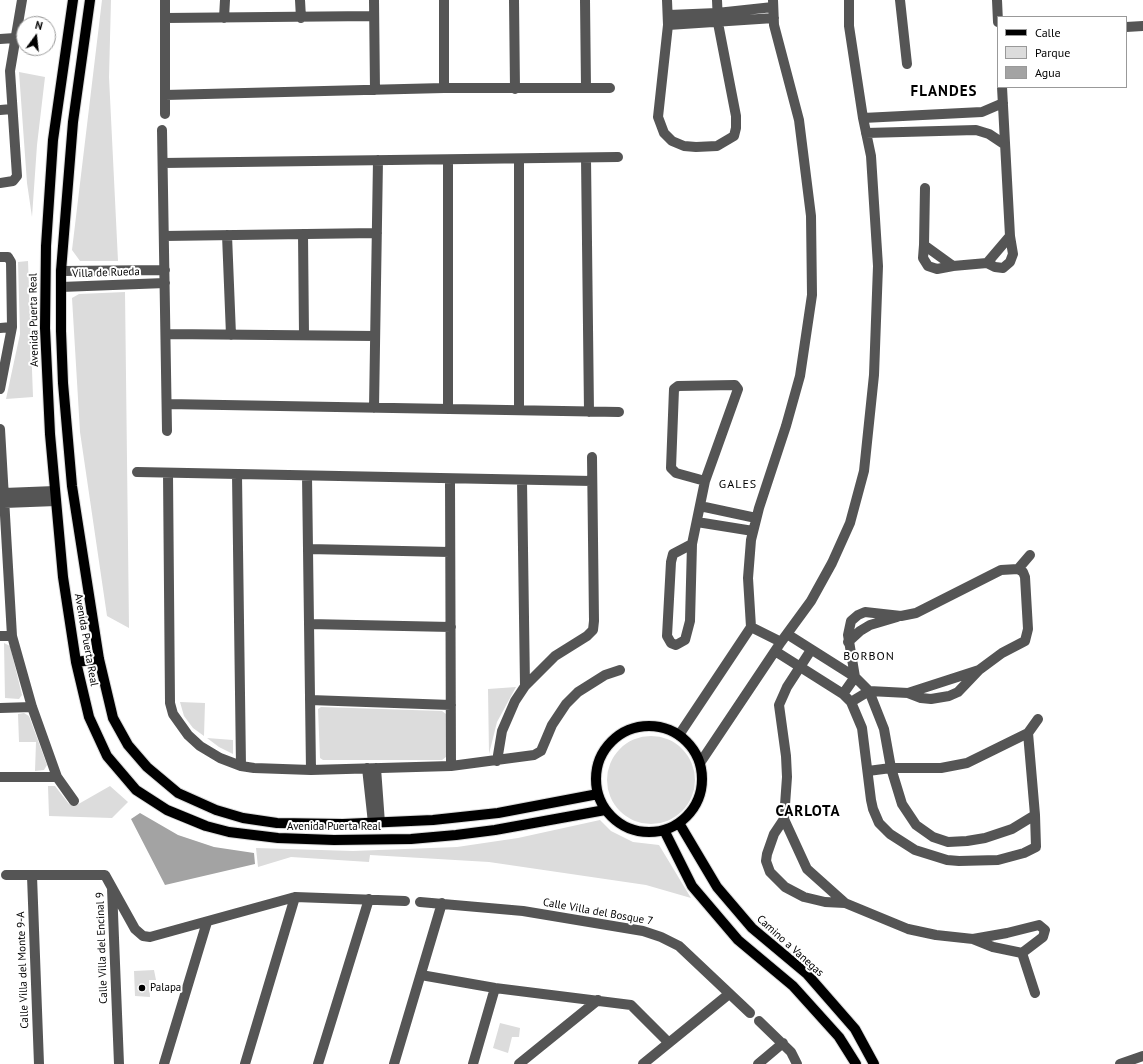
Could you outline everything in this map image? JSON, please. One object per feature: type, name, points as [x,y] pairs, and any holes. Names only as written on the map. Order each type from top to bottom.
[{"type":"main road","name":"Avenida Puerta Real","points":[[73,0],[54,140],[46,246],[45,328],[50,434],[63,577],[76,662],[89,717],[107,756],[125,778],[149,800],[167,810],[206,826],[229,832],[278,838],[334,840],[411,839],[495,830],[605,810]]},
{"type":"main road","name":"Avenida Puerta Real","points":[[90,0],[72,122],[61,271],[63,383],[72,486],[99,659],[113,718],[128,745],[147,766],[178,793],[216,810],[243,818],[277,823],[376,823],[498,813],[598,794]]},
{"type":"main road","points":[[76,662],[99,659]]},
{"type":"main road","points":[[643,726],[662,727],[679,735],[692,747],[700,763],[703,780],[700,796],[692,812],[679,823],[664,830],[648,832],[632,830],[617,822],[605,810],[598,794],[596,776],[600,758],[610,742],[625,731],[643,726]]},
{"type":"main road","name":"Camino a Vanegas","points":[[679,823],[717,887],[752,928],[807,974],[854,1029],[874,1064]]},
{"type":"main road","points":[[664,830],[692,886],[738,940],[793,986],[839,1037],[856,1064]]},
{"type":"street","points":[[19,16],[22,0]]},
{"type":"street","points":[[165,0],[165,114]]},
{"type":"street","points":[[224,0],[224,18]]},
{"type":"street","points":[[300,0],[300,18]]},
{"type":"street","points":[[374,0],[375,90]]},
{"type":"street","points":[[444,0],[444,88]]},
{"type":"street","points":[[514,0],[514,88]]},
{"type":"street","points":[[585,0],[586,88]]},
{"type":"street","points":[[667,0],[669,20],[658,117],[664,133],[672,141],[684,146],[717,146],[734,136],[736,128],[736,116],[717,18],[717,0]]},
{"type":"street","points":[[700,763],[784,638],[812,601],[832,564],[850,523],[864,471],[874,375],[878,266],[871,156],[863,118],[850,26],[849,0]]},
{"type":"street","points":[[900,0],[907,64]]},
{"type":"street","points":[[997,0],[998,16]]},
{"type":"street","points":[[679,735],[751,627],[748,578],[753,531],[769,474],[786,426],[800,376],[812,295],[811,216],[799,120],[774,25],[773,3],[717,18]]},
{"type":"street","points":[[165,18],[300,18],[374,16]]},
{"type":"street","points":[[669,20],[774,18]]},
{"type":"street","points":[[1127,27],[1143,26]]},
{"type":"street","points":[[0,39],[16,38],[10,71],[17,176],[13,181],[0,183]]},
{"type":"street","points":[[165,95],[444,88],[610,88]]},
{"type":"street","points":[[925,188],[923,258],[928,266],[937,269],[988,263],[1000,268],[1006,267],[1013,254],[1010,236],[1002,88]]},
{"type":"street","points":[[863,118],[982,112],[1003,103]]},
{"type":"street","points":[[0,110],[12,109]]},
{"type":"street","points":[[925,116],[927,132]]},
{"type":"street","points":[[162,130],[167,431]]},
{"type":"street","points":[[866,133],[983,131],[1004,144]]},
{"type":"street","points":[[163,163],[618,157]]},
{"type":"street","points":[[586,158],[589,412]]},
{"type":"street","points":[[519,159],[519,410]]},
{"type":"street","points":[[374,408],[378,160]]},
{"type":"street","points":[[448,160],[448,409]]},
{"type":"street","points":[[164,236],[377,233]]},
{"type":"street","points":[[303,234],[304,335]]},
{"type":"street","points":[[227,235],[232,335]]},
{"type":"street","points":[[988,263],[1010,236]]},
{"type":"street","points":[[924,245],[953,266]]},
{"type":"street","points":[[0,257],[8,257],[11,262],[12,327],[0,389]]},
{"type":"street","name":"Villa de Rueda","points":[[61,271],[164,270]]},
{"type":"street","points":[[87,285],[88,271]]},
{"type":"street","name":"Villa de Rueda","points":[[61,287],[165,283]]},
{"type":"street","points":[[0,328],[12,327]]},
{"type":"street","points":[[166,334],[375,336]]},
{"type":"street","points":[[692,544],[673,554],[671,562],[667,636],[671,643],[676,645],[685,640],[690,620],[692,544],[705,481],[738,389],[735,385],[678,386],[674,390],[671,468],[676,473],[705,481]]},
{"type":"street","points":[[167,404],[619,412]]},
{"type":"street","points":[[0,429],[4,498],[4,562],[12,636],[32,708],[57,777],[74,801]]},
{"type":"street","points":[[497,761],[502,731],[515,701],[525,686],[555,656],[587,636],[593,630],[592,457]]},
{"type":"street","points":[[137,472],[168,474],[592,481]]},
{"type":"street","points":[[168,474],[172,709],[179,723],[188,735],[200,746],[220,758],[241,766],[267,769],[311,770],[452,766],[534,755],[541,751],[552,725],[566,704],[578,692],[605,675],[620,670]]},
{"type":"street","points":[[237,475],[241,766]]},
{"type":"street","points":[[307,476],[311,770]]},
{"type":"street","points":[[450,479],[452,766]]},
{"type":"street","points":[[522,480],[525,686]]},
{"type":"street","points":[[4,498],[55,496]]},
{"type":"street","points":[[700,506],[756,518]]},
{"type":"street","points":[[697,522],[753,531]]},
{"type":"street","points":[[308,549],[450,552]]},
{"type":"street","points":[[848,642],[860,631],[870,625],[916,613],[1001,570],[1018,569],[1030,555]]},
{"type":"street","points":[[908,692],[921,698],[931,699],[949,696],[958,692],[979,670],[1002,653],[1025,641],[1027,638],[1025,577],[1018,569]]},
{"type":"street","points":[[843,694],[855,677],[853,658],[848,642],[851,621],[861,614],[878,613],[901,616]]},
{"type":"street","points":[[309,624],[451,627]]},
{"type":"street","points":[[751,627],[784,638],[811,650],[855,677],[869,691],[884,729],[891,768],[902,804],[916,825],[933,837],[948,842],[985,838],[1012,829],[1035,815]]},
{"type":"street","points":[[0,636],[12,636]]},
{"type":"street","points":[[811,650],[787,687],[779,705],[786,756],[784,818],[807,869],[845,903],[908,929],[936,935],[973,939],[993,947],[1022,953],[1043,937],[1045,930],[1039,925],[973,939]]},
{"type":"street","points":[[775,652],[800,666],[843,694],[851,702],[862,728],[871,800],[879,823],[902,843],[915,850],[947,860],[972,862],[998,860],[1035,848],[1037,843],[1028,733]]},
{"type":"street","points":[[851,702],[869,691],[908,692],[979,670]]},
{"type":"street","points":[[310,700],[451,705]]},
{"type":"street","points":[[0,708],[32,708]]},
{"type":"street","points":[[868,771],[891,768],[941,768],[967,762],[1028,733],[1038,719]]},
{"type":"street","points":[[372,768],[376,823]]},
{"type":"street","points":[[0,778],[57,777]]},
{"type":"street","points":[[784,818],[774,834],[767,854],[766,861],[770,872],[785,887],[804,897],[825,902],[845,903]]},
{"type":"street","points":[[947,860],[948,842]]},
{"type":"street","points":[[6,875],[105,875],[112,886]]},
{"type":"street","name":"Calle Villa del Monte 9-A","points":[[32,876],[39,1064]]},
{"type":"street","name":"Calle Villa del Encinal 9","points":[[112,886],[135,929],[143,936],[150,937],[295,897],[405,901]]},
{"type":"street","name":"Calle Villa del Encinal 9","points":[[112,886],[119,1064]]},
{"type":"street","points":[[245,1064],[295,897]]},
{"type":"street","points":[[318,1064],[369,899]]},
{"type":"street","name":"Calle Villa del Bosque 7","points":[[420,902],[523,911],[643,931],[662,937],[679,946],[750,1013]]},
{"type":"street","points":[[394,1064],[442,903]]},
{"type":"street","points":[[164,1064],[207,922]]},
{"type":"street","points":[[1022,953],[1035,993]]},
{"type":"street","points":[[421,975],[495,988],[624,1003],[635,1007],[669,1043]]},
{"type":"street","points":[[473,1064],[495,988]]},
{"type":"street","points":[[643,1064],[729,994]]},
{"type":"street","points":[[519,1064],[598,1000]]},
{"type":"street","points":[[759,1021],[791,1052],[797,1064]]},
{"type":"street","points":[[758,1064],[783,1043]]},
{"type":"street","points":[[1120,1064],[1143,1056]]},
{"type":"green space","points":[[102,0],[111,0],[109,77],[118,261],[80,261],[72,250]]},
{"type":"green space","points":[[19,72],[45,77],[37,145],[32,217],[27,183]]},
{"type":"green space","points":[[28,261],[33,397],[6,399],[20,334],[18,262]]},
{"type":"green space","points":[[125,292],[129,628],[107,616],[80,432],[72,298],[79,294]]},
{"type":"green space","points":[[4,643],[10,646],[22,695],[19,699],[5,698]]},
{"type":"green space","points":[[516,687],[497,722],[489,754],[488,689]]},
{"type":"green space","points":[[180,702],[205,703],[204,736],[193,728],[184,716]]},
{"type":"green space","points":[[321,707],[442,711],[446,714],[446,757],[442,760],[323,760],[320,758],[318,709]]},
{"type":"green space","points":[[24,713],[29,716],[47,765],[44,770],[35,771],[36,742],[19,742],[18,714]]},
{"type":"green space","points":[[651,736],[668,739],[682,749],[692,763],[695,780],[692,797],[682,811],[668,821],[651,824],[634,821],[620,811],[610,797],[607,780],[610,763],[620,749],[634,739]]},
{"type":"green space","points":[[207,738],[233,740],[233,754],[219,747]]},
{"type":"green space","points":[[48,786],[55,786],[69,804],[75,806],[110,786],[128,802],[112,818],[49,816]]},
{"type":"green space","points":[[600,820],[611,831],[633,842],[659,845],[691,898],[646,885],[489,862],[370,855],[369,862],[291,857],[258,867],[256,848],[353,851],[457,847],[518,838]]},
{"type":"green space","name":"Palapa","points":[[154,970],[156,980],[149,980],[150,997],[135,996],[134,971]]},
{"type":"green space","points":[[500,1023],[520,1028],[519,1037],[512,1037],[508,1053],[493,1048]]},
{"type":"water","points":[[140,813],[178,835],[214,847],[254,853],[255,864],[165,885],[131,819]]},
{"type":"place","name":"Palapa","points":[[142,988]]},
{"type":"district","name":"FLANDES","points":[[944,92]]},
{"type":"district","name":"GALES","points":[[738,485]]},
{"type":"district","name":"BORBON","points":[[869,657]]},
{"type":"district","name":"CARLOTA","points":[[808,812]]}]
